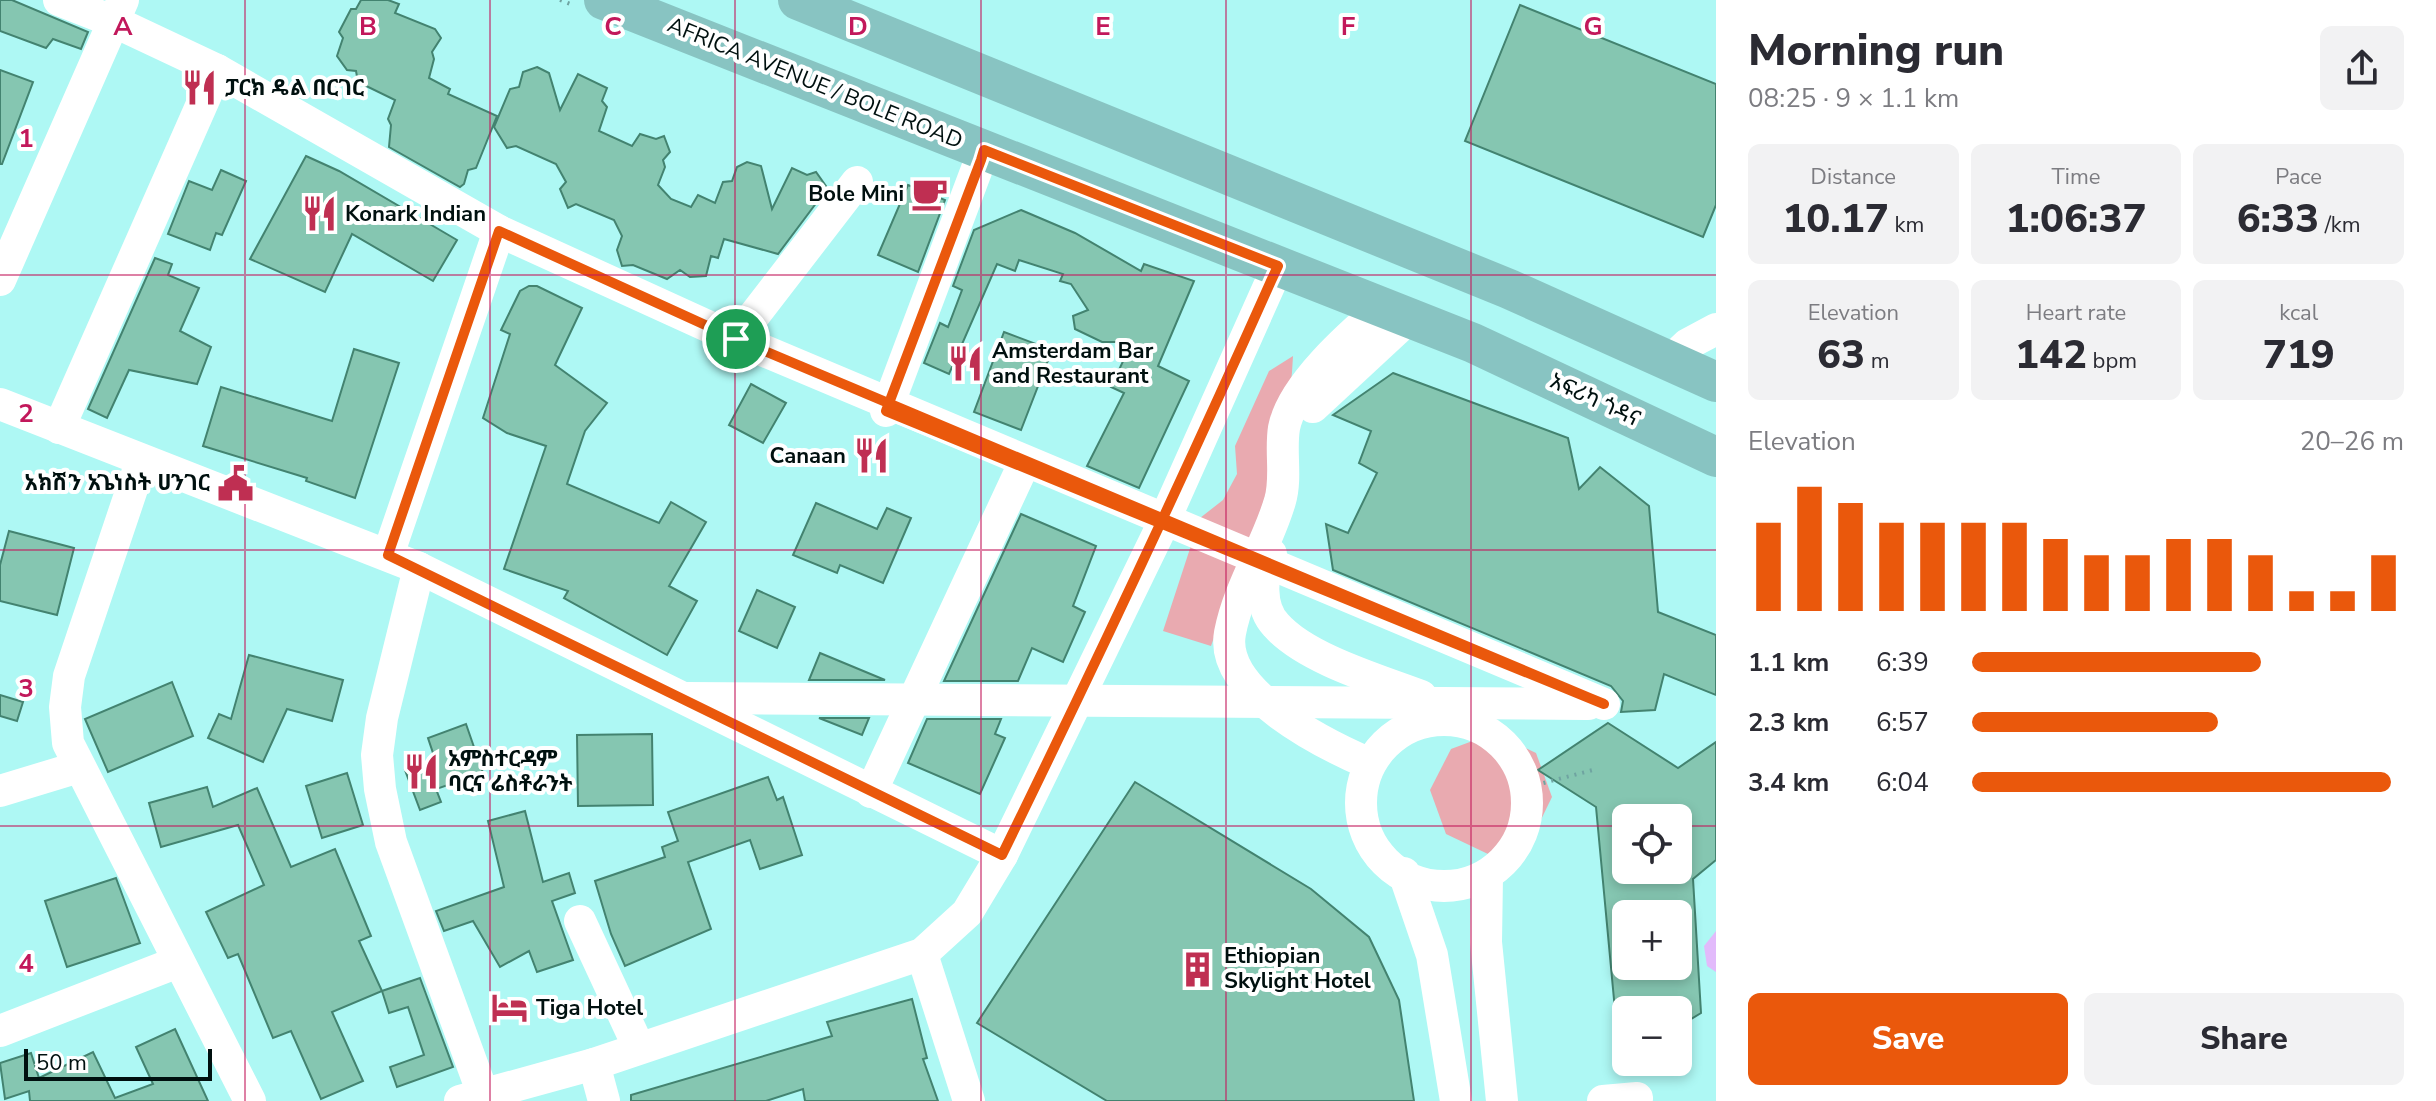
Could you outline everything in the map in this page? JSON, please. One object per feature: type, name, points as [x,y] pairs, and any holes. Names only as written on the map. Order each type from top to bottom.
[{"type":"main road","name":"AFRICA AVENUE / BOLE ROAD","points":[[604,0],[1473,343]]},
{"type":"main road","points":[[798,0],[1509,289],[1716,382]]},
{"type":"main road","name":"አፍሪካ ጎዳና","points":[[1473,343],[1716,457]]},
{"type":"street","points":[[59,0],[119,11],[499,231],[736,339],[1604,704]]},
{"type":"street","points":[[0,280],[119,11]]},
{"type":"street","points":[[59,428],[217,70]]},
{"type":"street","points":[[886,411],[984,150]]},
{"type":"street","points":[[736,339],[857,182]]},
{"type":"street","points":[[388,555],[499,231]]},
{"type":"street","points":[[419,568],[382,718],[377,755],[380,789],[391,842],[472,1097],[594,1064],[922,954],[967,913],[1002,855],[1160,530],[1278,266]]},
{"type":"street","points":[[1396,312],[1301,425],[1295,447],[1300,480],[1290,515],[1268,559],[1262,588],[1275,624],[1301,646],[1443,704],[1457,719],[1503,741],[1528,787],[1522,838],[1487,876],[1437,887],[1385,864],[1359,814],[1368,763],[1405,727],[1457,719]]},
{"type":"street","points":[[1368,763],[1331,748],[1253,694],[1237,670],[1229,636],[1257,554],[1281,500],[1285,467],[1284,430],[1298,391],[1350,335],[1396,312]]},
{"type":"street","points":[[1671,360],[1688,344],[1716,329]]},
{"type":"street","points":[[0,404],[141,462],[419,568],[1002,855]]},
{"type":"street","points":[[886,411],[1160,530]]},
{"type":"street","points":[[886,411],[1604,704]]},
{"type":"street","points":[[141,462],[69,676],[65,707],[68,743],[250,1101]]},
{"type":"street","points":[[871,792],[1021,470]]},
{"type":"street","points":[[1237,670],[1275,624]]},
{"type":"street","points":[[680,698],[1604,704]]},
{"type":"street","points":[[0,791],[79,767]]},
{"type":"street","points":[[1404,873],[1432,955],[1456,1101]]},
{"type":"street","points":[[1487,876],[1486,942],[1502,1101]]},
{"type":"street","points":[[580,921],[639,1048]]},
{"type":"street","points":[[922,954],[969,1101]]},
{"type":"street","points":[[0,1031],[178,962]]},
{"type":"street","points":[[594,1064],[604,1101]]},
{"type":"street","points":[[1603,1101],[1637,1098]]},
{"type":"path","points":[[1528,787],[1593,770]]},
{"type":"shaded area","points":[[1293,356],[1290,394],[1274,468],[1211,646],[1163,631],[1200,518],[1223,500],[1237,474],[1235,446],[1269,371]]},
{"type":"shaded area","points":[[1494,733],[1536,753],[1552,797],[1532,838],[1488,854],[1446,834],[1430,790],[1451,749]]},
{"type":"shaded area","points":[[1716,931],[1716,972],[1707,966],[1704,946]]},
{"type":"building","points":[[0,0],[12,0],[88,32],[81,49],[53,39],[46,48],[0,31]]},
{"type":"building","points":[[361,0],[388,0],[399,4],[395,13],[435,29],[441,38],[432,52],[434,59],[429,78],[450,89],[448,94],[497,116],[476,168],[468,170],[460,187],[389,147],[391,125],[388,119],[395,100],[358,82],[356,71],[347,70],[337,56],[343,38],[339,32],[351,9],[356,9]]},
{"type":"building","points":[[1520,5],[1716,84],[1716,205],[1703,237],[1465,141]]},
{"type":"building","points":[[537,67],[549,73],[560,110],[578,74],[607,88],[602,101],[607,107],[599,131],[632,146],[640,134],[656,139],[664,136],[670,152],[663,160],[665,167],[658,185],[671,199],[691,207],[698,195],[715,203],[723,182],[732,181],[737,167],[747,162],[761,166],[772,209],[792,168],[807,175],[816,172],[826,186],[778,254],[724,239],[718,258],[711,256],[706,276],[690,277],[680,270],[667,279],[633,265],[622,266],[617,250],[622,236],[614,220],[576,204],[568,208],[560,189],[566,182],[556,164],[516,146],[507,148],[494,127],[510,89],[519,87],[523,72]]},
{"type":"building","points":[[0,70],[33,82],[2,164],[0,164]]},
{"type":"building","name":"Konark Indian","points":[[306,156],[339,171],[457,240],[433,281],[352,234],[325,292],[250,259]]},
{"type":"building","points":[[221,170],[246,181],[222,235],[216,233],[210,250],[168,234],[189,181],[212,190]]},
{"type":"building","points":[[908,185],[945,200],[918,272],[878,255]]},
{"type":"building","points":[[1021,210],[1075,233],[1141,271],[1144,264],[1194,281],[1158,366],[1189,381],[1139,488],[1087,466],[1124,393],[1111,387],[1132,342],[1102,342],[1075,329],[1073,316],[1088,310],[1071,284],[1060,281],[1063,274],[1019,260],[1015,271],[997,264],[949,374],[924,363],[940,323],[948,327],[962,290],[953,286],[974,230]]},
{"type":"building","points":[[155,258],[172,264],[168,275],[199,288],[180,331],[211,347],[197,384],[129,370],[107,418],[88,409]]},
{"type":"building","points":[[537,286],[582,308],[555,365],[607,403],[585,431],[567,484],[659,523],[671,502],[706,522],[669,586],[697,601],[667,655],[564,598],[568,591],[504,569],[546,446],[507,433],[483,418],[510,334],[501,330],[520,291]]},
{"type":"building","points":[[1004,332],[1052,350],[1021,430],[974,412]]},
{"type":"building","points":[[354,349],[399,363],[355,498],[306,481],[307,478],[203,446],[221,387],[332,421]]},
{"type":"building","points":[[1393,373],[1568,438],[1579,489],[1600,467],[1649,506],[1658,612],[1716,635],[1716,695],[1664,674],[1655,710],[1621,712],[1623,701],[1611,686],[1333,570],[1326,524],[1348,533],[1377,473],[1359,463],[1371,431],[1333,415]]},
{"type":"building","points":[[751,384],[786,403],[763,443],[729,425]]},
{"type":"building","points":[[816,503],[877,529],[887,508],[911,518],[883,583],[840,565],[837,573],[793,555]]},
{"type":"building","points":[[1021,514],[1096,546],[1073,606],[1085,612],[1063,662],[1032,648],[1018,681],[944,681]]},
{"type":"building","points":[[9,531],[74,548],[57,615],[0,601],[0,565]]},
{"type":"building","points":[[757,590],[795,607],[777,648],[739,631]]},
{"type":"building","points":[[820,653],[885,680],[809,680]]},
{"type":"building","points":[[249,655],[343,680],[332,721],[287,709],[263,762],[208,738],[219,714],[231,719]]},
{"type":"building","points":[[172,682],[193,736],[108,772],[85,719]]},
{"type":"building","points":[[0,695],[23,702],[17,721],[0,716]]},
{"type":"building","points":[[819,718],[869,718],[862,735]]},
{"type":"building","points":[[927,719],[1001,719],[995,734],[1005,738],[980,794],[908,763]]},
{"type":"building","points":[[1608,723],[1678,768],[1716,742],[1716,860],[1693,879],[1701,1013],[1692,1018],[1692,996],[1614,996],[1612,980],[1692,980],[1692,900],[1612,900],[1612,978],[1596,807],[1538,770]]},
{"type":"building","points":[[466,724],[483,773],[436,789],[441,802],[420,810],[405,770],[435,759],[428,738]]},
{"type":"building","points":[[652,734],[653,805],[578,806],[577,735]]},
{"type":"building","points":[[347,773],[363,825],[322,838],[306,786]]},
{"type":"building","points":[[768,777],[777,800],[783,797],[802,855],[760,869],[750,840],[688,862],[711,929],[625,966],[611,934],[595,881],[665,857],[662,847],[678,841],[668,812]]},
{"type":"building","name":"Ethiopian Skylight Hotel","points":[[1135,782],[1311,889],[1369,937],[1399,1000],[1414,1101],[1107,1101],[977,1023]]},
{"type":"building","points":[[207,787],[213,807],[257,788],[291,867],[335,849],[371,936],[359,941],[382,991],[332,1012],[363,1081],[321,1099],[291,1031],[273,1038],[238,954],[228,958],[206,912],[264,885],[238,825],[161,847],[149,803]]},
{"type":"building","points":[[525,811],[543,882],[569,873],[575,893],[552,901],[573,960],[537,972],[529,951],[500,967],[473,921],[444,931],[436,911],[504,887],[488,821]]},
{"type":"building","points":[[116,878],[140,943],[67,967],[45,901]]},
{"type":"building","points":[[420,978],[453,1067],[397,1087],[390,1067],[424,1055],[408,1007],[389,1013],[382,991]]},
{"type":"building","points":[[912,999],[927,1058],[923,1059],[938,1101],[805,1101],[803,1089],[766,1101],[631,1101],[631,1095],[832,1036],[827,1022]]},
{"type":"building","points":[[175,1029],[208,1101],[30,1101],[29,1091],[5,1099],[0,1063],[31,1053],[39,1078],[93,1052],[115,1098],[153,1084],[136,1047]]},
{"type":"place","name":"ፓርክ ዴል በርገር","points":[[199,88]]},
{"type":"place","name":"Bole Mini","points":[[930,194]]},
{"type":"place","name":"Konark Indian","points":[[319,214]]},
{"type":"place","name":"Amsterdam Bar and Restaurant","points":[[966,364]]},
{"type":"place","name":"Canaan","points":[[872,456]]},
{"type":"place","name":"አክሽን አጌነስት ሀንገር","points":[[236,483]]},
{"type":"place","name":"አምስተርዳም ባርና ሬስቶራንት","points":[[422,772]]},
{"type":"place","name":"Ethiopian Skylight Hotel","points":[[1198,969]]},
{"type":"place","name":"Tiga Hotel","points":[[510,1008]]},
{"type":"route","points":[[736,339],[499,231],[388,555],[1002,855],[1160,530],[1197,447],[1271,281],[1278,266],[984,150],[981,160],[917,327],[886,411],[1091,495],[1194,537],[1296,579],[1604,704],[1170,522],[1062,476],[953,430],[845,385],[736,339]]}]
